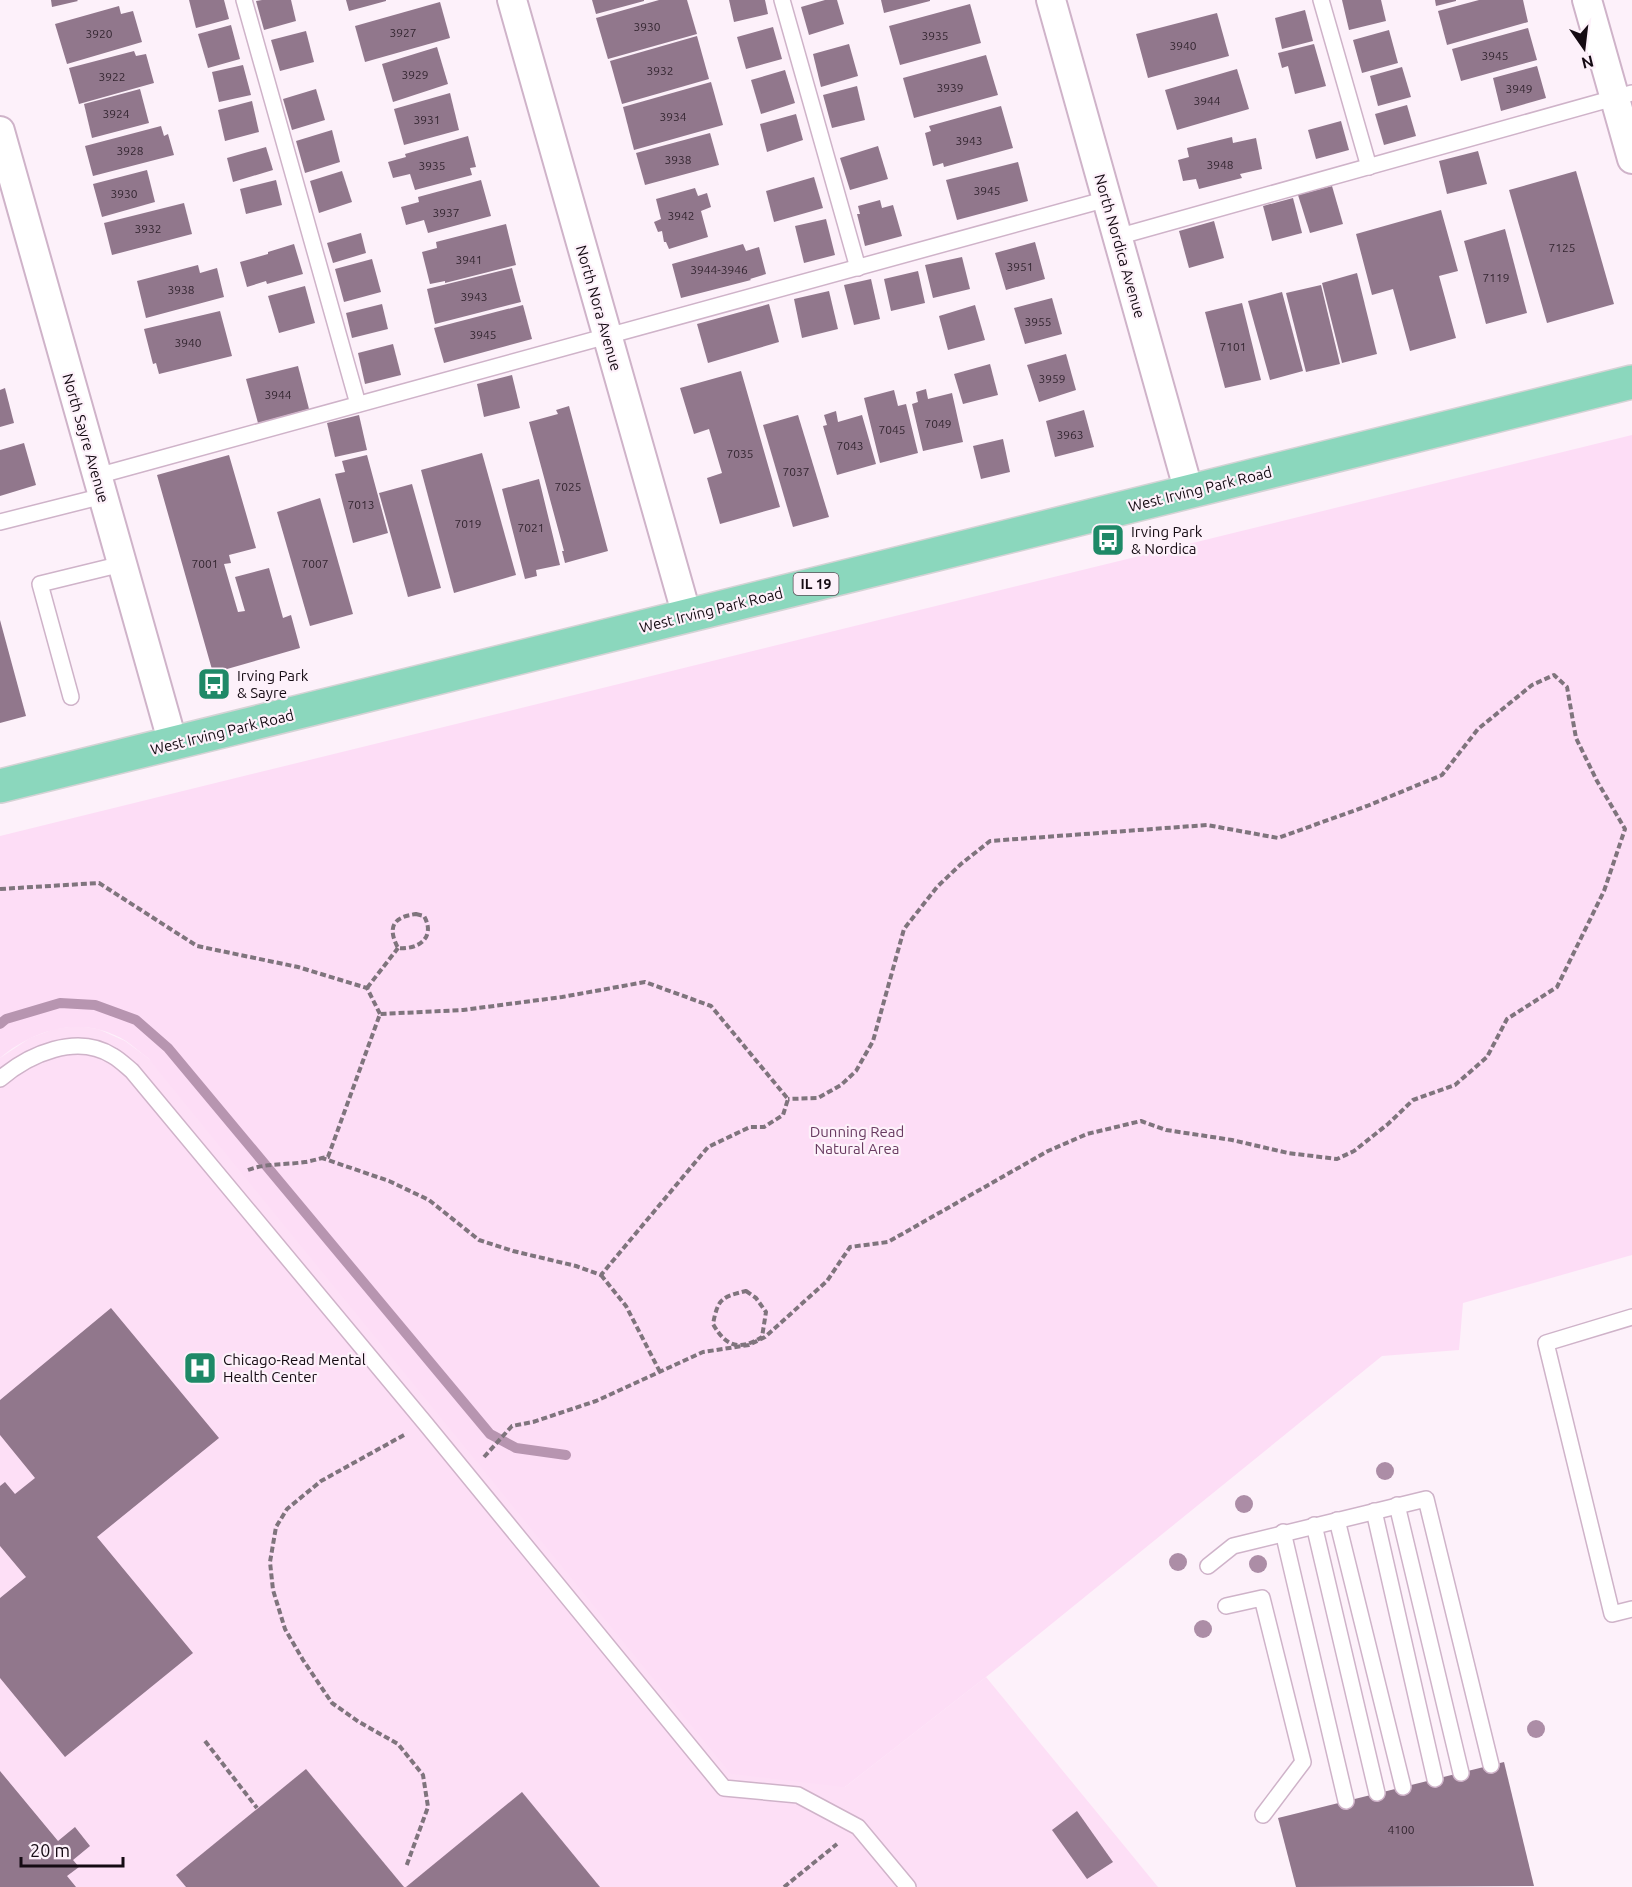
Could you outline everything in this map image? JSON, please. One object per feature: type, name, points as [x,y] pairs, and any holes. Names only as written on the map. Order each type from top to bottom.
[{"type":"main road","name":"West Irving Park Road","points":[[0,786],[1632,382]]},
{"type":"street","name":"North Nora Avenue","points":[[512,0],[687,616]]},
{"type":"street","name":"North Nordica Avenue","points":[[1051,0],[1189,492]]},
{"type":"street","points":[[1587,0],[1623,96],[1632,159]]},
{"type":"street","name":"North Sayre Avenue","points":[[0,131],[173,744]]},
{"type":"lane","points":[[244,0],[358,404]]},
{"type":"lane","points":[[782,0],[858,268]]},
{"type":"lane","points":[[1321,0],[1369,167]]},
{"type":"lane","points":[[1117,237],[1623,96]]},
{"type":"lane","points":[[0,522],[100,486],[358,404],[1107,199]]},
{"type":"lane","points":[[71,698],[40,584],[122,564]]},
{"type":"lane","points":[[0,1078],[12,1068],[35,1056],[60,1048],[85,1047],[112,1055],[132,1071],[425,1423],[724,1788],[798,1794],[858,1827],[908,1887]]},
{"type":"lane","points":[[1631,1322],[1546,1343],[1612,1614],[1632,1609]]},
{"type":"lane","points":[[1208,1566],[1233,1546],[1426,1499],[1491,1765]]},
{"type":"lane","points":[[1397,1505],[1461,1773]]},
{"type":"lane","points":[[1374,1511],[1435,1779]]},
{"type":"lane","points":[[1337,1520],[1403,1787]]},
{"type":"lane","points":[[1314,1525],[1377,1793]]},
{"type":"lane","points":[[1283,1532],[1346,1801]]},
{"type":"lane","points":[[1226,1605],[1262,1598],[1303,1762],[1263,1815]]},
{"type":"path","points":[[494,1448],[512,1426],[533,1422],[596,1401],[703,1352],[749,1345],[765,1337],[826,1281],[850,1247],[888,1242],[1048,1151],[1087,1134],[1141,1121],[1166,1130],[1220,1138],[1288,1154],[1337,1160],[1354,1151],[1389,1124],[1413,1100],[1455,1085],[1487,1057],[1507,1019],[1557,987],[1604,891],[1625,829],[1597,781],[1576,738],[1567,687],[1554,675],[1532,686],[1478,729],[1442,775],[1367,806],[1278,838],[1207,825],[990,841],[937,887],[904,929],[873,1041],[856,1071],[841,1085],[818,1098],[788,1099]]},
{"type":"path","points":[[0,889],[99,883],[197,946],[298,967],[368,988],[380,1014],[328,1157],[257,1167]]},
{"type":"path","points":[[416,914],[424,916],[428,923],[428,933],[424,941],[416,947],[398,948],[393,934],[393,924],[398,919],[416,914]]},
{"type":"path","points":[[368,988],[398,948]]},
{"type":"path","points":[[380,1014],[463,1010],[562,997],[645,982],[711,1005],[788,1099]]},
{"type":"path","points":[[601,1275],[708,1147],[750,1127],[764,1127],[783,1115],[788,1099]]},
{"type":"path","points":[[321,1158],[388,1181],[429,1200],[479,1240],[601,1275],[626,1306],[660,1372]]},
{"type":"path","points":[[746,1291],[756,1298],[766,1312],[762,1337],[749,1345],[735,1345],[724,1340],[714,1324],[717,1305],[722,1298],[746,1291]]},
{"type":"path","points":[[406,1867],[428,1807],[423,1775],[398,1744],[359,1722],[332,1703],[285,1629],[273,1590],[270,1562],[276,1527],[287,1509],[321,1481],[425,1423]]},
{"type":"path","points":[[205,1741],[257,1808]]},
{"type":"path","points":[[784,1887],[858,1827]]},
{"type":"shaded area","name":"Chicago-Read Mental Health Center","points":[[77,1026],[98,1029],[125,1041],[148,1058],[845,1787],[986,1677],[1158,1887],[0,1887],[0,1058],[30,1038],[54,1029]]},
{"type":"green space","name":"Dunning Read Natural Area","points":[[1632,435],[1632,1255],[1463,1303],[1459,1350],[1382,1356],[986,1677],[845,1787],[731,1774],[148,1058],[126,1041],[110,1033],[93,1028],[77,1027],[60,1028],[29,1039],[0,1058],[0,836]]},
{"type":"building","points":[[51,0],[77,0],[78,1],[52,7]]},
{"type":"building","points":[[189,0],[224,0],[229,19],[196,28]]},
{"type":"building","points":[[291,0],[296,21],[264,30],[256,1]]},
{"type":"building","points":[[346,0],[386,0],[386,1],[349,11]]},
{"type":"building","points":[[592,0],[644,0],[644,1],[596,14]]},
{"type":"building","points":[[659,0],[687,0],[697,34],[608,59],[596,18]]},
{"type":"building","points":[[729,0],[765,0],[768,14],[734,22]]},
{"type":"building","points":[[825,0],[837,0],[844,24],[809,35],[801,7]]},
{"type":"building","points":[[881,0],[930,0],[930,1],[884,13]]},
{"type":"building","points":[[1342,0],[1381,0],[1386,21],[1349,30]]},
{"type":"building","points":[[1435,0],[1456,0],[1456,1],[1436,6]]},
{"type":"building","points":[[1479,0],[1523,0],[1528,22],[1447,45],[1438,11]]},
{"type":"building","points":[[440,2],[450,38],[365,62],[355,26]]},
{"type":"building","points":[[970,4],[981,43],[900,65],[889,26]]},
{"type":"building","points":[[119,6],[121,14],[133,11],[142,42],[67,64],[55,24]]},
{"type":"building","points":[[1305,10],[1313,41],[1282,49],[1275,18]]},
{"type":"building","points":[[1217,13],[1229,56],[1148,78],[1136,34]]},
{"type":"building","points":[[231,25],[240,59],[208,68],[198,34]]},
{"type":"building","points":[[773,27],[782,59],[746,69],[737,37]]},
{"type":"building","points":[[1528,28],[1537,60],[1461,81],[1452,49]]},
{"type":"building","points":[[1389,30],[1398,63],[1362,73],[1353,40]]},
{"type":"building","points":[[306,31],[314,62],[280,71],[271,40]]},
{"type":"building","points":[[697,36],[709,79],[622,104],[610,61]]},
{"type":"building","points":[[849,44],[858,76],[821,87],[813,54]]},
{"type":"building","points":[[1314,44],[1326,86],[1295,94],[1288,66],[1282,68],[1278,53]]},
{"type":"building","points":[[437,47],[448,84],[393,102],[382,64]]},
{"type":"building","points":[[134,51],[136,56],[146,54],[154,83],[79,104],[69,68]]},
{"type":"building","points":[[986,55],[998,95],[914,118],[903,78]]},
{"type":"building","points":[[243,65],[251,95],[219,102],[212,72]]},
{"type":"building","points":[[1537,66],[1546,98],[1501,111],[1493,78]]},
{"type":"building","points":[[1402,67],[1411,97],[1378,106],[1370,76]]},
{"type":"building","points":[[1237,69],[1249,109],[1177,130],[1165,90]]},
{"type":"building","points":[[785,70],[795,103],[761,114],[751,80]]},
{"type":"building","points":[[711,82],[723,125],[634,150],[623,107]]},
{"type":"building","points":[[857,86],[865,120],[832,128],[823,95]]},
{"type":"building","points":[[140,89],[149,123],[92,138],[84,104]]},
{"type":"building","points":[[316,89],[325,120],[292,130],[283,99]]},
{"type":"building","points":[[450,93],[459,130],[404,145],[394,109]]},
{"type":"building","points":[[252,101],[259,132],[225,141],[218,110]]},
{"type":"building","points":[[1407,105],[1416,136],[1384,145],[1375,114]]},
{"type":"building","points":[[1001,106],[1013,148],[944,167],[943,163],[933,166],[925,133],[931,131],[929,126]]},
{"type":"building","points":[[796,114],[803,140],[767,152],[760,124]]},
{"type":"building","points":[[1341,121],[1349,150],[1316,159],[1308,130]]},
{"type":"building","points":[[161,126],[164,136],[168,134],[174,155],[93,176],[85,146]]},
{"type":"building","points":[[332,130],[340,162],[305,173],[296,141]]},
{"type":"building","points":[[710,133],[719,165],[645,185],[636,153]]},
{"type":"building","points":[[468,136],[476,167],[470,168],[472,175],[415,190],[410,174],[393,178],[388,162],[406,157],[405,154]]},
{"type":"building","points":[[1232,137],[1233,143],[1256,138],[1262,169],[1240,174],[1242,178],[1199,189],[1196,179],[1183,181],[1178,160],[1189,157],[1187,148]]},
{"type":"building","points":[[878,146],[888,179],[850,190],[840,158]]},
{"type":"building","points":[[266,147],[273,170],[233,182],[227,158]]},
{"type":"building","points":[[1478,151],[1487,184],[1447,194],[1439,161]]},
{"type":"building","points":[[1018,162],[1028,201],[957,220],[946,180]]},
{"type":"building","points":[[147,170],[155,202],[102,217],[93,184]]},
{"type":"building","points":[[342,171],[352,202],[319,213],[310,181]]},
{"type":"building","points":[[1576,171],[1614,304],[1547,323],[1509,190]]},
{"type":"building","points":[[814,177],[823,208],[774,222],[766,191]]},
{"type":"building","points":[[276,180],[282,205],[246,214],[240,189]]},
{"type":"building","points":[[481,180],[491,216],[428,233],[424,220],[406,225],[401,207],[419,202],[418,197]]},
{"type":"building","points":[[1332,186],[1343,224],[1310,233],[1298,195]]},
{"type":"building","points":[[695,188],[698,196],[707,193],[711,207],[701,211],[708,237],[669,249],[664,242],[662,231],[658,232],[654,222],[661,219],[656,199]]},
{"type":"building","points":[[1293,198],[1302,233],[1272,241],[1263,206]]},
{"type":"building","points":[[880,200],[882,208],[893,205],[902,236],[865,246],[857,214],[860,214],[858,206]]},
{"type":"building","points":[[184,203],[192,234],[112,255],[104,223]]},
{"type":"building","points":[[1441,210],[1458,271],[1439,276],[1456,338],[1410,351],[1393,289],[1372,295],[1356,234]]},
{"type":"building","points":[[826,219],[835,255],[804,263],[795,226]]},
{"type":"building","points":[[1214,221],[1224,258],[1189,268],[1179,231]]},
{"type":"building","points":[[506,224],[516,265],[445,283],[445,281],[430,284],[422,252],[437,248],[436,242]]},
{"type":"building","points":[[1505,229],[1527,313],[1486,324],[1464,241]]},
{"type":"building","points":[[361,233],[366,253],[333,263],[327,243]]},
{"type":"building","points":[[1035,242],[1045,279],[1006,290],[995,253]]},
{"type":"building","points":[[294,244],[303,274],[247,287],[240,262]]},
{"type":"building","points":[[743,244],[746,251],[759,247],[766,274],[681,298],[672,264]]},
{"type":"building","points":[[962,257],[970,289],[933,298],[925,265]]},
{"type":"building","points":[[372,259],[381,292],[344,302],[335,269]]},
{"type":"building","points":[[198,265],[200,273],[217,268],[224,297],[146,318],[137,281]]},
{"type":"building","points":[[512,268],[521,302],[435,324],[427,289]]},
{"type":"building","points":[[918,271],[925,303],[891,311],[884,279]]},
{"type":"building","points":[[1357,273],[1377,354],[1342,363],[1322,283]]},
{"type":"building","points":[[871,279],[880,319],[854,325],[844,285]]},
{"type":"building","points":[[1321,285],[1340,364],[1306,372],[1286,293]]},
{"type":"building","points":[[305,286],[315,323],[279,333],[268,296]]},
{"type":"building","points":[[829,291],[838,329],[802,338],[794,299]]},
{"type":"building","points":[[1282,292],[1303,371],[1270,380],[1248,301]]},
{"type":"building","points":[[1052,298],[1062,334],[1025,344],[1014,308]]},
{"type":"building","points":[[1242,303],[1261,380],[1225,388],[1205,312]]},
{"type":"building","points":[[382,304],[388,329],[352,338],[346,313]]},
{"type":"building","points":[[769,304],[779,342],[708,363],[697,324]]},
{"type":"building","points":[[523,305],[532,339],[444,363],[434,328]]},
{"type":"building","points":[[975,305],[985,340],[948,350],[939,316]]},
{"type":"building","points":[[220,311],[232,356],[159,374],[156,363],[153,364],[144,329]]},
{"type":"building","points":[[393,344],[401,375],[365,384],[358,353]]},
{"type":"building","points":[[1066,354],[1076,390],[1039,402],[1027,365]]},
{"type":"building","points":[[990,364],[998,395],[963,404],[954,374]]},
{"type":"building","points":[[298,366],[309,409],[258,423],[246,379]]},
{"type":"building","points":[[741,371],[780,507],[720,524],[707,478],[722,473],[709,429],[694,434],[680,388]]},
{"type":"building","points":[[512,375],[520,408],[484,417],[477,384]]},
{"type":"building","points":[[5,388],[14,423],[0,427],[0,390]]},
{"type":"building","points":[[926,389],[928,399],[952,393],[963,442],[923,451],[912,404],[918,402],[916,392]]},
{"type":"building","points":[[894,390],[898,406],[906,404],[918,453],[880,463],[864,398]]},
{"type":"building","points":[[569,406],[608,551],[565,563],[562,551],[564,551],[529,422],[558,414],[556,410]]},
{"type":"building","points":[[1084,410],[1094,447],[1055,457],[1046,421]]},
{"type":"building","points":[[836,411],[838,422],[862,415],[876,464],[837,475],[823,426],[827,425],[824,415]]},
{"type":"building","points":[[359,415],[367,450],[335,457],[327,423]]},
{"type":"building","points":[[798,415],[829,517],[793,527],[763,425]]},
{"type":"building","points":[[1003,439],[1010,472],[981,479],[973,446]]},
{"type":"building","points":[[24,443],[36,485],[0,496],[0,450]]},
{"type":"building","points":[[482,453],[516,575],[454,593],[421,470]]},
{"type":"building","points":[[229,455],[256,548],[229,555],[231,563],[224,564],[238,612],[245,611],[235,577],[269,568],[283,618],[291,615],[300,648],[213,673],[157,475]]},
{"type":"building","points":[[367,455],[388,533],[353,543],[335,474],[345,472],[342,461]]},
{"type":"building","points":[[539,479],[560,565],[536,570],[537,576],[525,579],[502,489]]},
{"type":"building","points":[[412,484],[441,588],[408,597],[379,493]]},
{"type":"building","points":[[320,498],[353,614],[310,626],[277,512]]},
{"type":"building","points":[[0,620],[26,716],[0,723]]},
{"type":"building","points":[[111,1308],[219,1438],[97,1537],[193,1653],[65,1757],[0,1678],[0,1598],[26,1577],[0,1546],[0,1486],[5,1482],[15,1494],[35,1478],[0,1435],[0,1400]]},
{"type":"building","points":[[1504,1762],[1534,1886],[1296,1887],[1278,1818]]},
{"type":"building","points":[[306,1769],[404,1887],[186,1887],[176,1875]]},
{"type":"building","points":[[0,1771],[58,1841],[75,1827],[90,1846],[73,1860],[79,1867],[67,1876],[76,1887],[0,1887]]},
{"type":"building","points":[[522,1792],[600,1887],[406,1887]]},
{"type":"building","points":[[1077,1811],[1113,1862],[1087,1879],[1052,1830]]},
{"type":"waterway","points":[[0,1024],[6,1019],[60,1003],[95,1005],[136,1020],[168,1048],[490,1434],[516,1448],[566,1455]]},
{"type":"place","name":"Irving Park & Nordica","points":[[1108,540]]},
{"type":"place","name":"Irving Park & Sayre","points":[[214,684]]},
{"type":"place","name":"Chicago-Read Mental Health Center","points":[[200,1368]]}]
